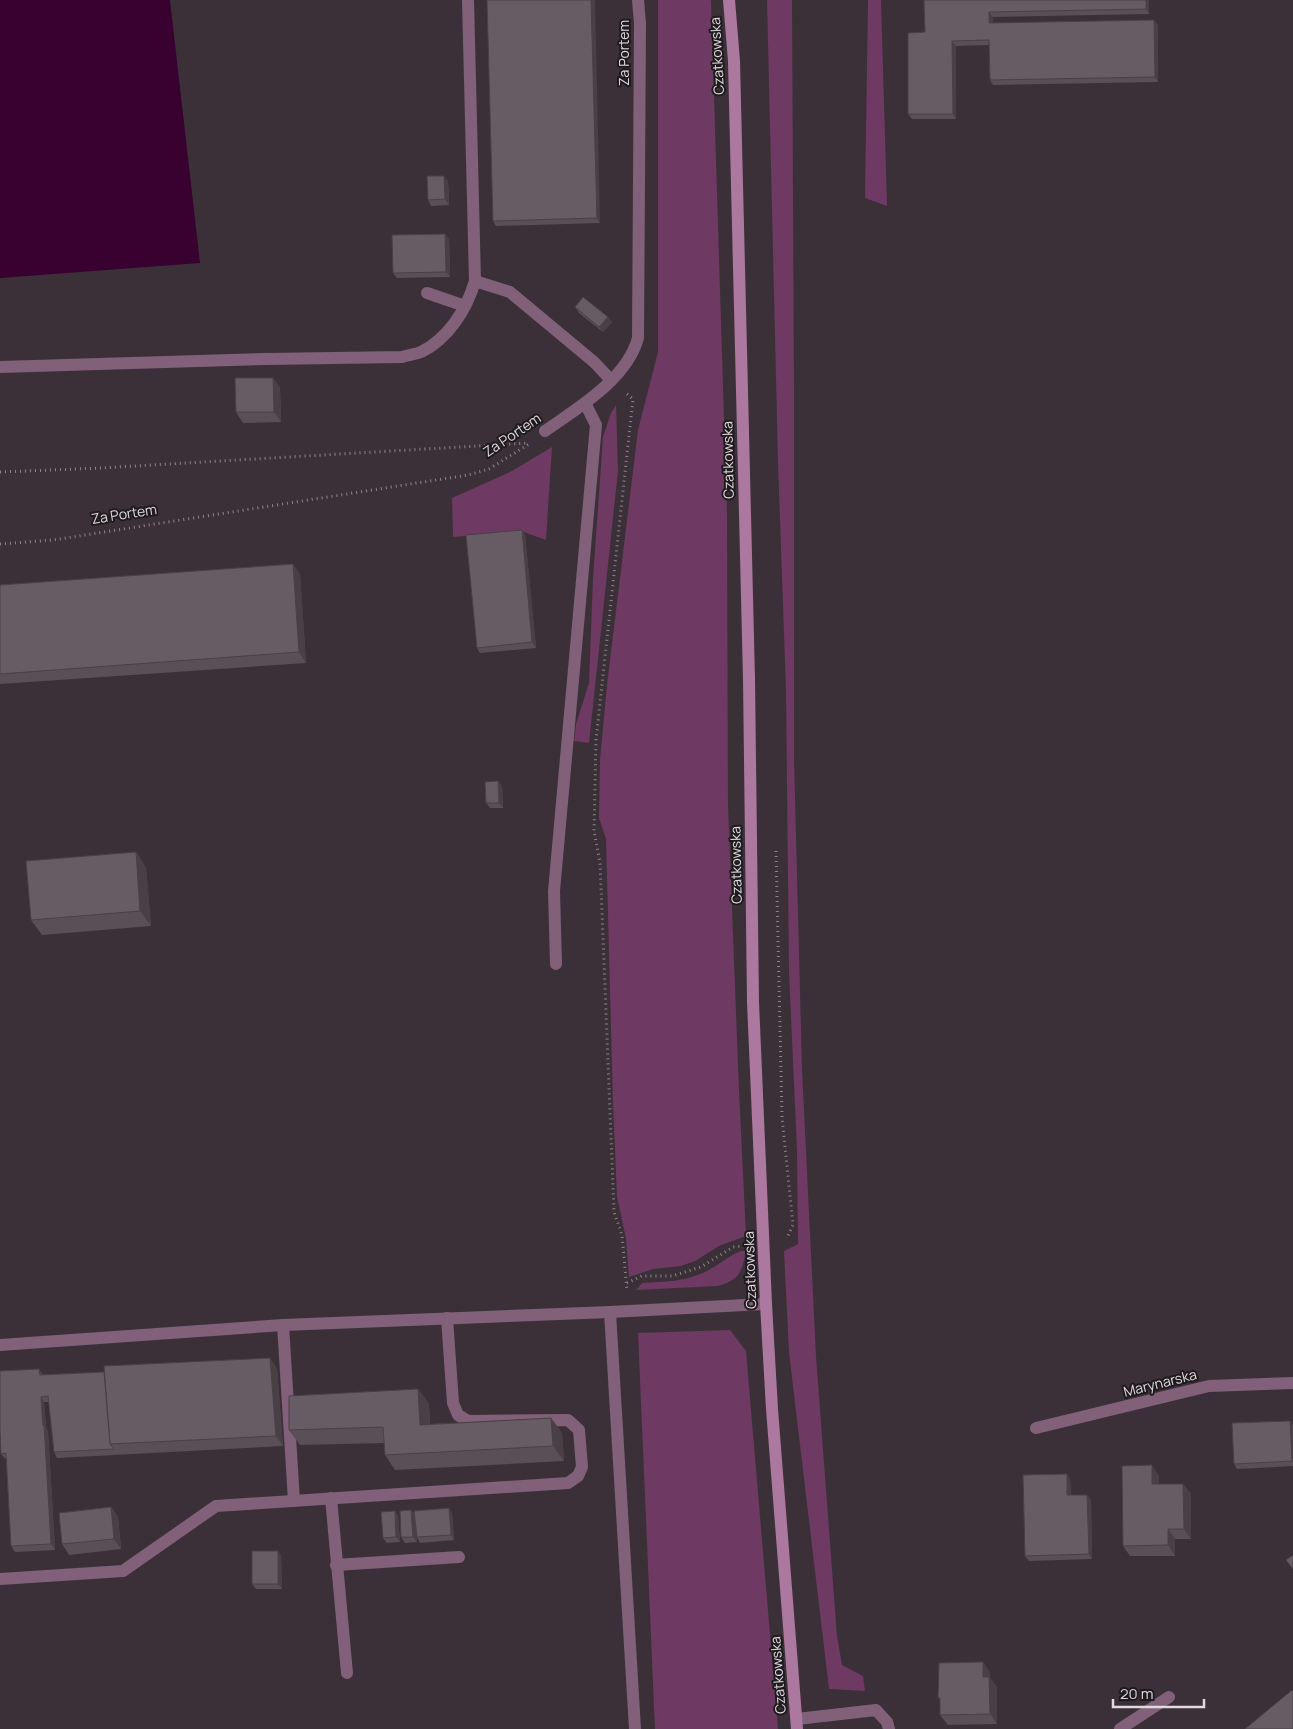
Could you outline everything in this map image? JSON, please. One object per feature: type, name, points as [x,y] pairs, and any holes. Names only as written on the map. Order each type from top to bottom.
[{"type":"street","points":[[0,367],[402,357],[420,353],[434,344],[458,318],[475,281],[468,0]]},
{"type":"street","name":"Za Portem","points":[[545,431],[585,403],[611,380],[631,358],[635,349],[639,327],[640,23],[638,0]]},
{"type":"street","name":"Czatkowska","points":[[729,0],[734,61],[749,679],[753,1002],[772,1409],[797,1724]]},
{"type":"street","points":[[475,281],[510,292],[594,362],[611,380]]},
{"type":"street","points":[[427,293],[465,306]]},
{"type":"street","points":[[556,964],[554,891],[596,425],[585,403]]},
{"type":"street","points":[[0,1345],[283,1325],[766,1304]]},
{"type":"street","points":[[610,1312],[635,1729]]},
{"type":"street","points":[[0,1580],[124,1571],[216,1506],[568,1483],[578,1476],[582,1467],[580,1430],[568,1420],[468,1421],[458,1414],[452,1403],[446,1318]]},
{"type":"street","points":[[283,1325],[294,1502]]},
{"type":"street","name":"Marynarska","points":[[1036,1428],[1209,1386],[1293,1383]]},
{"type":"street","points":[[331,1498],[347,1673]]},
{"type":"street","points":[[336,1565],[459,1557]]},
{"type":"street","points":[[1120,1729],[1168,1697]]},
{"type":"street","points":[[797,1724],[876,1710],[887,1722],[889,1729]]},
{"type":"path","points":[[611,380],[633,399],[596,740],[594,831],[600,862],[614,1212],[622,1234],[627,1283],[642,1276],[672,1276],[701,1267],[733,1247],[765,1244]]},
{"type":"path","name":"Za Portem","points":[[0,472],[531,443],[489,469],[468,475],[53,540],[0,544]]},
{"type":"shaded area","points":[[0,0],[170,0],[200,263],[0,278]]},
{"type":"shaded area","points":[[658,0],[711,0],[727,514],[728,805],[746,1236],[719,1246],[695,1261],[681,1266],[653,1269],[629,1277],[626,1239],[617,1196],[606,839],[599,818],[600,760],[607,685],[638,430],[658,352]]},
{"type":"shaded area","points":[[767,0],[792,0],[794,758],[802,1069],[816,1356],[837,1636],[842,1665],[863,1676],[865,1691],[829,1689],[789,1352],[784,1251],[798,1244],[797,1151],[789,971],[786,691],[778,462]]},
{"type":"shaded area","points":[[868,0],[881,0],[887,206],[865,198]]},
{"type":"shaded area","points":[[616,405],[618,471],[589,743],[574,741],[576,724],[589,683],[593,578],[603,437],[611,413]]},
{"type":"shaded area","points":[[552,447],[546,540],[521,531],[453,537],[452,498],[510,472]]},
{"type":"shaded area","points":[[741,1251],[746,1251],[739,1274],[725,1284],[718,1286],[636,1290],[642,1283],[692,1277],[711,1269]]},
{"type":"shaded area","points":[[730,1330],[746,1351],[778,1729],[655,1729],[638,1333]]},
{"type":"building","points":[[487,0],[591,0],[597,218],[493,221]]},
{"type":"building","points":[[924,0],[1146,0],[1146,9],[989,12],[989,23],[1154,20],[1155,77],[990,80],[989,40],[952,41],[953,114],[908,114],[908,33],[925,32]]},
{"type":"building","points":[[427,176],[444,176],[445,199],[428,200]]},
{"type":"building","points":[[445,234],[446,272],[393,273],[392,235]]},
{"type":"building","points":[[583,297],[608,317],[599,327],[575,307]]},
{"type":"building","points":[[235,378],[273,378],[274,412],[236,412]]},
{"type":"building","points":[[522,530],[532,642],[477,648],[466,535]]},
{"type":"building","points":[[293,564],[299,652],[0,674],[0,585]]},
{"type":"building","points":[[498,781],[499,803],[486,803],[485,782]]},
{"type":"building","points":[[136,852],[140,911],[31,920],[26,861]]},
{"type":"building","points":[[270,1358],[276,1436],[110,1444],[104,1366]]},
{"type":"building","points":[[39,1369],[40,1375],[104,1372],[110,1444],[114,1449],[54,1452],[48,1396],[41,1397],[51,1544],[11,1546],[6,1453],[1,1454],[0,1371]]},
{"type":"building","points":[[418,1389],[420,1425],[551,1418],[553,1446],[385,1455],[383,1427],[289,1430],[289,1396]]},
{"type":"building","points":[[1290,1421],[1292,1461],[1234,1464],[1232,1423]]},
{"type":"building","points":[[1152,1465],[1152,1484],[1183,1484],[1184,1529],[1168,1529],[1168,1545],[1123,1546],[1122,1466]]},
{"type":"building","points":[[1067,1474],[1067,1495],[1087,1495],[1089,1554],[1025,1556],[1023,1475]]},
{"type":"building","points":[[111,1507],[114,1539],[62,1544],[59,1513]]},
{"type":"building","points":[[449,1508],[451,1535],[417,1537],[414,1511]]},
{"type":"building","points":[[411,1510],[413,1537],[401,1537],[400,1511]]},
{"type":"building","points":[[395,1511],[396,1537],[383,1538],[381,1512]]},
{"type":"building","points":[[252,1551],[278,1551],[278,1584],[252,1584]]},
{"type":"building","points":[[1293,1555],[1293,1569],[1286,1560]]},
{"type":"building","points":[[983,1662],[983,1677],[989,1677],[990,1714],[940,1715],[940,1698],[938,1697],[939,1663]]},
{"type":"building","points":[[1292,1690],[1293,1729],[1245,1729]]}]
